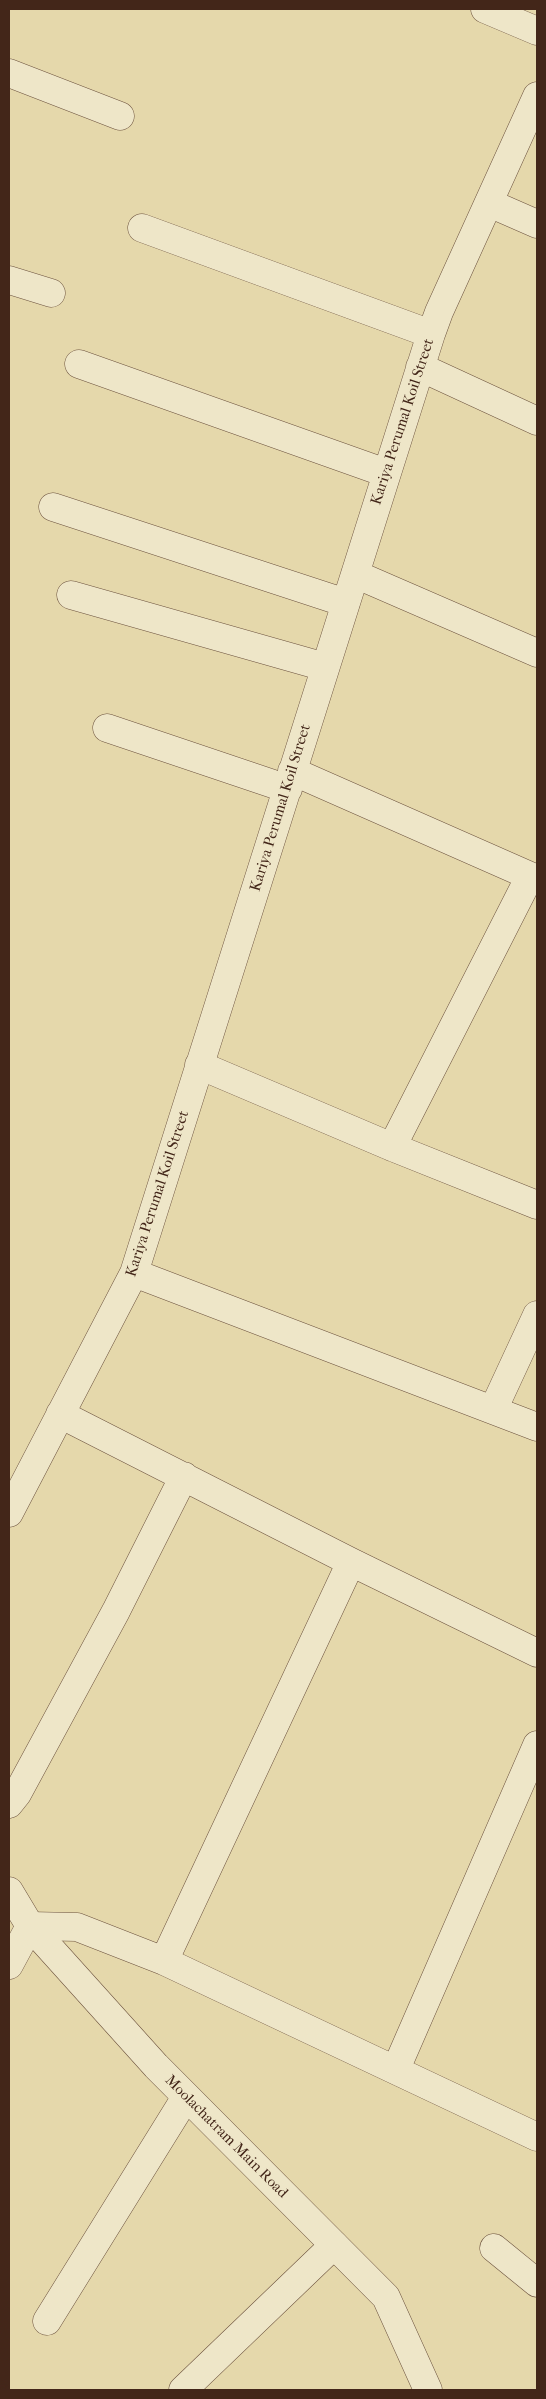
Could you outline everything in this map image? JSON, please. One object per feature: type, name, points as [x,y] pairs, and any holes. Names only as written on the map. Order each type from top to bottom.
[{"type":"street","points":[[485,9],[537,31]]},
{"type":"street","points":[[9,73],[120,116]]},
{"type":"street","name":"Kariya Perumal Koil Street","points":[[9,1513],[134,1273],[431,334],[537,96]]},
{"type":"street","points":[[489,203],[537,224]]},
{"type":"street","points":[[142,228],[431,334]]},
{"type":"street","points":[[9,280],[51,293]]},
{"type":"street","points":[[79,364],[386,473]]},
{"type":"street","points":[[420,367],[537,421]]},
{"type":"street","points":[[53,507],[346,603]]},
{"type":"street","points":[[355,574],[537,653]]},
{"type":"street","points":[[71,595],[325,667]]},
{"type":"street","points":[[107,728],[290,780],[534,877],[392,1147]]},
{"type":"street","points":[[200,1065],[392,1147],[537,1205]]},
{"type":"street","points":[[134,1273],[537,1427]]},
{"type":"street","points":[[493,1410],[537,1315]]},
{"type":"street","points":[[60,1414],[351,1562],[537,1653]]},
{"type":"street","points":[[9,1804],[17,1794],[116,1611],[184,1476]]},
{"type":"street","points":[[164,1961],[351,1562]]},
{"type":"street","points":[[396,2069],[537,1745]]},
{"type":"street","name":"Moolachatram Main Road","points":[[9,1891],[30,1926],[156,2066],[386,2297],[428,2390]]},
{"type":"street","points":[[9,1965],[30,1926],[78,1927],[164,1961],[537,2137]]},
{"type":"street","points":[[47,2321],[186,2097]]},
{"type":"street","points":[[183,2390],[334,2245]]},
{"type":"street","points":[[494,2248],[537,2283]]}]
